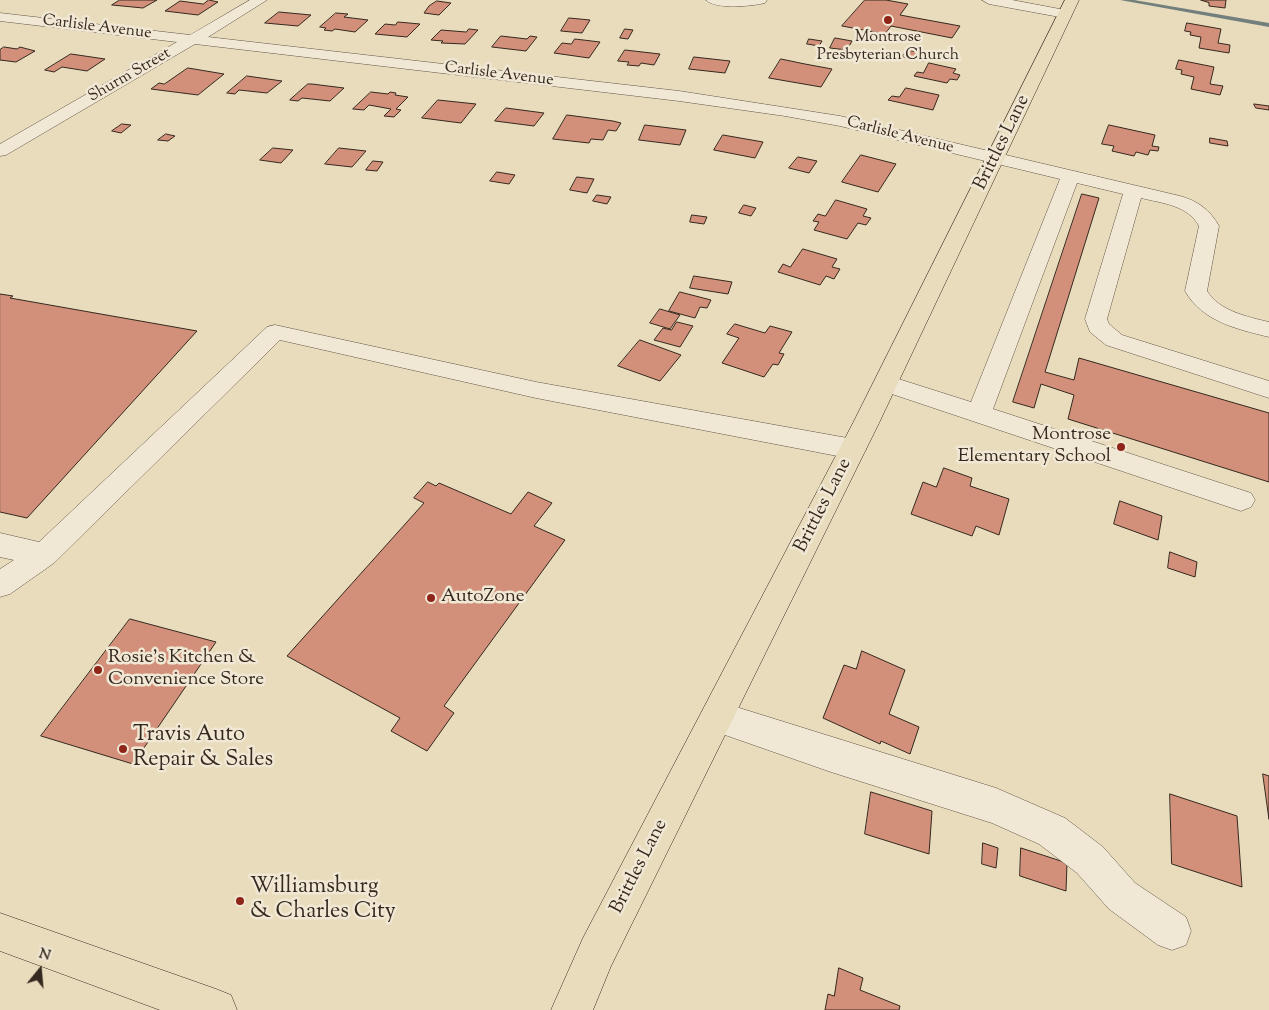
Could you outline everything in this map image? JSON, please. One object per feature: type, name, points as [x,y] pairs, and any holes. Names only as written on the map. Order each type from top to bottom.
[{"type":"main road","name":"Brittles Lane","points":[[572,1010],[597,952],[886,383],[1068,7]]},
{"type":"main road","points":[[0,932],[216,1010]]},
{"type":"street","name":"Shurm Street","points":[[0,151],[260,0]]},
{"type":"street","points":[[713,0],[747,3],[760,0]]},
{"type":"street","points":[[989,0],[1068,7]]},
{"type":"street","name":"Carlisle Avenue","points":[[0,17],[742,104],[840,121],[1133,191],[1188,205],[1205,217],[1209,226],[1196,291],[1199,298],[1232,319],[1269,330]]},
{"type":"street","points":[[979,414],[1070,176]]},
{"type":"street","points":[[1133,191],[1096,319],[1098,327],[1114,340],[1269,390]]},
{"type":"street","points":[[0,584],[44,556],[275,332],[536,390],[853,449]]},
{"type":"street","points":[[886,383],[1241,500]]},
{"type":"street","points":[[0,545],[44,556]]},
{"type":"street","points":[[717,717],[996,806],[1052,831],[1090,860],[1122,896],[1172,931]]},
{"type":"building","points":[[120,0],[157,0],[143,8],[112,5]]},
{"type":"building","points":[[209,0],[218,2],[198,15],[165,11],[180,1],[203,4]]},
{"type":"building","name":"Montrose Presbyterian Church","points":[[865,0],[886,0],[908,4],[900,15],[960,26],[952,38],[891,26],[885,34],[842,26]]},
{"type":"building","points":[[1201,0],[1226,0],[1225,8],[1209,6],[1209,3]]},
{"type":"building","points":[[437,1],[451,3],[439,15],[424,13],[429,6]]},
{"type":"building","points":[[279,12],[311,15],[298,26],[265,23]]},
{"type":"building","points":[[336,13],[348,14],[344,17],[368,20],[355,32],[335,29],[332,31],[324,30],[326,28],[320,27]]},
{"type":"building","points":[[569,18],[590,20],[582,33],[561,31]]},
{"type":"building","points":[[398,22],[420,24],[407,37],[375,34],[385,24],[395,25]]},
{"type":"building","points":[[1187,23],[1221,29],[1218,43],[1230,45],[1229,53],[1199,48],[1201,37],[1190,35],[1191,32],[1185,31]]},
{"type":"building","points":[[469,29],[478,30],[465,44],[441,43],[443,41],[431,40],[441,30],[466,32]]},
{"type":"building","points":[[625,29],[633,30],[628,39],[620,38]]},
{"type":"building","points":[[501,36],[527,39],[530,36],[537,37],[526,51],[492,47]]},
{"type":"building","points":[[835,38],[852,41],[847,50],[830,48]]},
{"type":"building","points":[[575,39],[600,42],[589,58],[554,53],[562,43],[571,44]]},
{"type":"building","points":[[809,39],[822,41],[819,46],[807,44]]},
{"type":"building","points":[[4,47],[17,49],[20,47],[35,51],[16,62],[0,60],[0,50]]},
{"type":"building","points":[[625,50],[660,54],[654,65],[641,63],[639,66],[627,65],[629,62],[618,61]]},
{"type":"building","points":[[907,50],[928,54],[924,61],[902,57]]},
{"type":"building","points":[[71,54],[105,59],[87,71],[62,67],[54,72],[45,70]]},
{"type":"building","points":[[694,57],[730,61],[725,73],[689,69]]},
{"type":"building","points":[[781,59],[832,69],[821,87],[769,78]]},
{"type":"building","points":[[1179,60],[1214,67],[1210,84],[1223,86],[1220,95],[1191,89],[1194,77],[1181,74],[1182,70],[1176,69]]},
{"type":"building","points":[[929,63],[956,69],[953,73],[960,75],[957,80],[950,79],[947,83],[914,76],[917,72],[923,73]]},
{"type":"building","points":[[188,68],[224,74],[198,95],[151,89],[159,83],[164,84]]},
{"type":"building","points":[[247,76],[282,81],[267,93],[239,90],[235,94],[227,93]]},
{"type":"building","points":[[308,84],[344,88],[330,101],[302,98],[298,101],[290,100]]},
{"type":"building","points":[[906,88],[939,95],[933,110],[888,100],[892,96],[899,97]]},
{"type":"building","points":[[371,92],[388,94],[390,92],[396,93],[395,95],[408,97],[396,109],[401,110],[394,117],[384,116],[391,109],[369,105],[364,110],[353,109]]},
{"type":"building","points":[[438,100],[476,104],[461,123],[422,118]]},
{"type":"building","points":[[1254,104],[1269,106],[1269,110],[1256,108]]},
{"type":"building","points":[[506,108],[544,113],[534,126],[495,121]]},
{"type":"building","points":[[567,115],[621,123],[616,131],[608,130],[603,140],[591,139],[589,143],[553,139]]},
{"type":"building","points":[[122,124],[131,125],[121,133],[112,131]]},
{"type":"building","points":[[645,125],[686,130],[680,145],[639,140]]},
{"type":"building","points":[[1109,125],[1155,135],[1152,146],[1159,147],[1158,151],[1150,150],[1148,155],[1136,152],[1134,156],[1112,151],[1114,146],[1102,144]]},
{"type":"building","points":[[166,134],[175,136],[168,141],[158,140]]},
{"type":"building","points":[[723,135],[763,142],[755,158],[714,150]]},
{"type":"building","points":[[1210,138],[1227,141],[1228,146],[1210,143]]},
{"type":"building","points":[[273,148],[293,150],[281,163],[260,160]]},
{"type":"building","points":[[339,148],[366,151],[352,167],[325,164]]},
{"type":"building","points":[[861,155],[896,164],[878,192],[842,182]]},
{"type":"building","points":[[798,157],[817,161],[809,173],[789,168]]},
{"type":"building","points":[[373,161],[383,162],[377,171],[366,170]]},
{"type":"building","points":[[497,172],[515,175],[509,184],[490,181]]},
{"type":"building","points":[[577,177],[594,179],[587,193],[570,190]]},
{"type":"building","name":"Montrose Elementary School","points":[[1082,194],[1099,198],[1045,372],[1074,380],[1079,358],[1269,413],[1269,482],[1068,419],[1074,395],[1041,384],[1034,408],[1013,402]]},
{"type":"building","points":[[597,195],[611,197],[607,204],[593,201]]},
{"type":"building","points":[[836,200],[867,209],[863,216],[871,218],[866,225],[858,223],[847,239],[814,230],[819,222],[813,221],[818,214],[825,216]]},
{"type":"building","points":[[744,205],[756,208],[751,216],[739,213]]},
{"type":"building","points":[[692,215],[707,217],[704,224],[690,222]]},
{"type":"building","points":[[803,249],[837,259],[832,267],[840,269],[834,279],[826,276],[820,285],[778,272],[783,264],[790,267]]},
{"type":"building","points":[[694,276],[732,282],[728,294],[690,288]]},
{"type":"building","points":[[680,292],[711,300],[707,308],[700,307],[695,318],[669,311]]},
{"type":"building","points":[[0,294],[13,296],[10,298],[197,331],[27,518],[0,512]]},
{"type":"building","points":[[660,309],[680,315],[670,329],[650,323]]},
{"type":"building","points":[[677,322],[693,326],[680,347],[654,340],[663,328],[671,330]]},
{"type":"building","points":[[735,324],[765,333],[770,326],[792,332],[779,353],[784,354],[778,365],[773,364],[764,377],[722,363],[739,338],[727,334]]},
{"type":"building","points":[[640,340],[681,355],[660,381],[618,366]]},
{"type":"building","points":[[944,468],[972,478],[970,486],[1009,499],[999,535],[976,526],[972,536],[911,514],[923,482],[936,487]]},
{"type":"building","name":"AutoZone","points":[[428,482],[436,486],[439,483],[511,514],[528,492],[552,503],[534,526],[565,540],[444,706],[454,713],[427,751],[391,731],[400,718],[287,656],[424,503],[414,498]]},
{"type":"building","points":[[1120,501],[1162,516],[1158,540],[1114,524]]},
{"type":"building","points":[[1170,552],[1197,562],[1195,577],[1168,568]]},
{"type":"building","points":[[130,619],[216,642],[133,764],[41,736]]},
{"type":"building","points":[[862,651],[905,670],[889,714],[919,727],[910,754],[881,741],[880,744],[823,718],[844,665],[856,669]]},
{"type":"building","points":[[1263,774],[1269,776],[1269,819]]},
{"type":"building","points":[[871,792],[932,811],[929,854],[865,834]]},
{"type":"building","points":[[1170,794],[1237,816],[1242,887],[1172,864]]},
{"type":"building","points":[[983,843],[998,848],[996,868],[982,864]]},
{"type":"building","points":[[1021,848],[1067,863],[1066,891],[1020,876]]},
{"type":"building","points":[[839,968],[863,978],[860,990],[900,1006],[899,1010],[825,1010],[828,994],[834,996]]},
{"type":"waterway","points":[[1123,0],[1269,25]]},
{"type":"place","name":"Montrose Presbyterian Church","points":[[888,20]]},
{"type":"place","name":"Montrose Elementary School","points":[[1121,447]]},
{"type":"place","name":"AutoZone","points":[[431,598]]},
{"type":"place","name":"Rosie's Kitchen & Convenience Store","points":[[98,670]]},
{"type":"place","name":"Travis Auto Repair & Sales","points":[[123,749]]},
{"type":"place","name":"Williamsburg & Charles City","points":[[240,901]]}]
